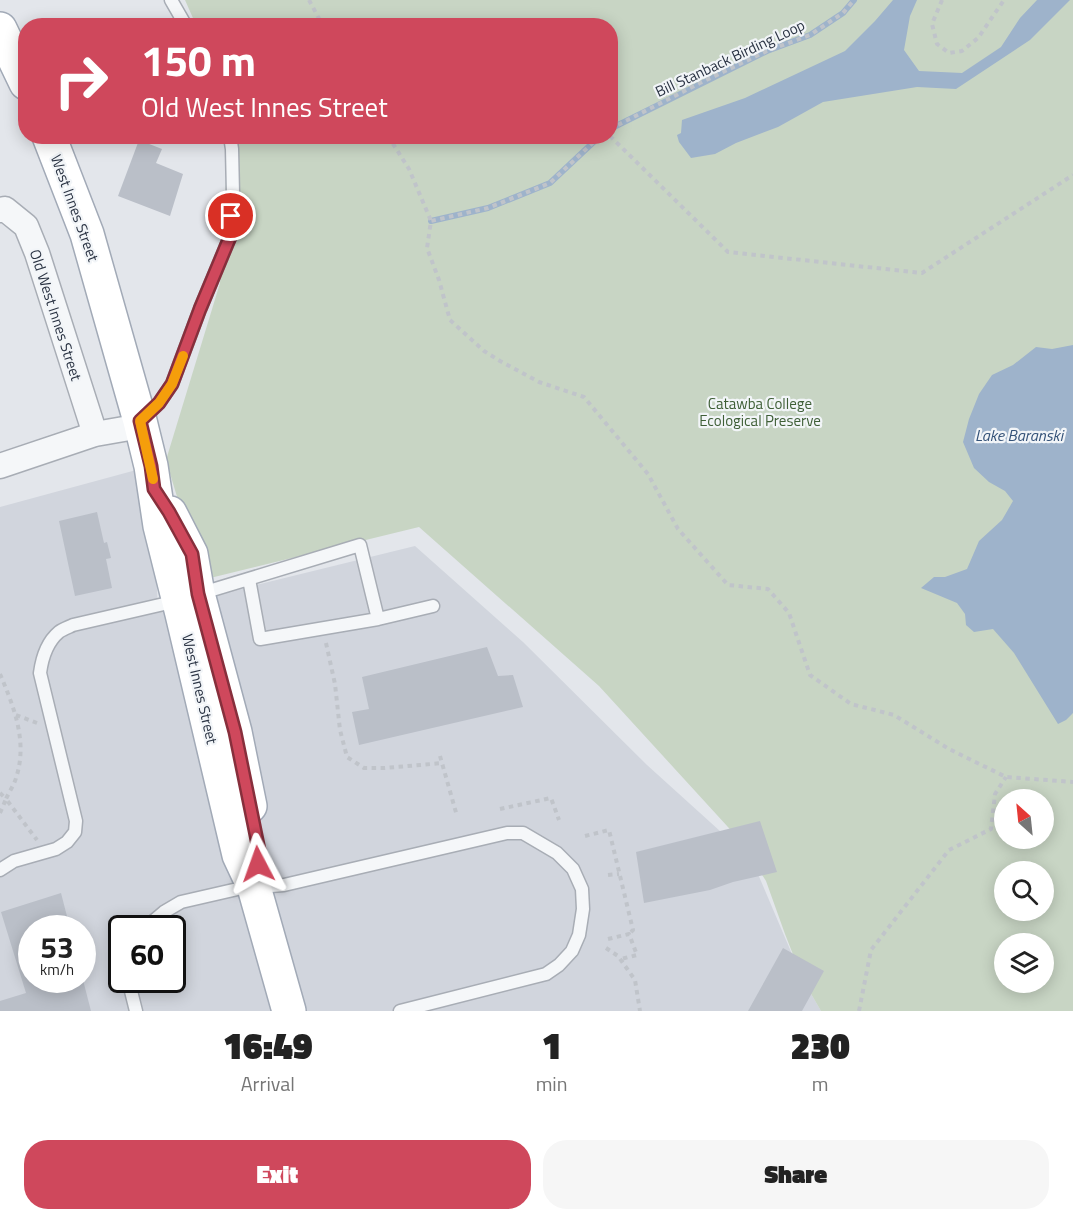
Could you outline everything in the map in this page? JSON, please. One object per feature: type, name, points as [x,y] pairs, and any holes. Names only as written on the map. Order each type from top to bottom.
[{"type":"main road","points":[[0,29],[18,66]]},
{"type":"main road","name":"West Innes Street","points":[[52,144],[87,234],[140,424],[151,466],[154,489],[192,554],[189,597],[235,732],[259,850],[254,887],[289,1011]]},
{"type":"street","name":"Old West Innes Street","points":[[0,210],[5,209],[26,226],[30,235],[95,434]]},
{"type":"street","points":[[0,466],[95,434],[140,424]]},
{"type":"lane","points":[[171,0],[181,18]]},
{"type":"lane","points":[[140,424],[172,384],[230,237],[233,194],[231,144]]},
{"type":"lane","points":[[0,870],[14,861],[56,849],[67,842],[75,832],[76,821],[40,673],[42,657],[59,632],[73,625],[189,597],[360,545],[378,619]]},
{"type":"lane","points":[[249,579],[260,639],[378,619],[433,606]]},
{"type":"lane","points":[[160,915],[181,902],[242,888],[284,885],[507,833],[523,833],[557,853],[573,869],[582,889],[583,909],[579,934],[572,951],[559,965],[546,974],[400,1011]]},
{"type":"lane","points":[[132,993],[136,1011]]},
{"type":"path","points":[[309,0],[319,18]]},
{"type":"path","name":"Bill Stanback Birding Loop","points":[[618,125],[768,51],[810,35],[843,13],[854,0]]},
{"type":"path","points":[[942,0],[932,24],[937,44],[949,53],[962,51],[978,38],[1004,0]]},
{"type":"path","points":[[393,144],[408,169],[431,221],[427,248],[450,320],[484,351],[500,361],[539,382],[584,397],[648,474],[678,529],[728,585],[768,589],[789,613],[810,675],[851,704],[894,715],[949,749],[1006,777],[1073,782]]},
{"type":"path","points":[[431,221],[488,208],[550,183],[591,144]]},
{"type":"path","points":[[618,144],[728,252],[922,273],[1073,176]]},
{"type":"path","points":[[323,628],[335,684],[340,730],[347,757],[364,768],[442,764]]},
{"type":"path","points":[[0,675],[16,715],[21,741],[21,756],[16,778],[0,813]]},
{"type":"path","points":[[440,756],[457,816]]},
{"type":"path","points":[[859,1011],[871,950],[949,850],[990,829],[995,794],[1006,777]]},
{"type":"path","points":[[0,793],[38,841],[28,843]]},
{"type":"path","points":[[500,809],[552,798],[559,820]]},
{"type":"path","points":[[585,836],[609,830],[633,930],[629,934],[608,939]]},
{"type":"path","points":[[608,875],[619,874]]},
{"type":"path","points":[[621,959],[637,955],[629,934]]},
{"type":"path","points":[[606,948],[621,959],[635,980],[640,1011]]},
{"type":"shaded area","points":[[151,466],[158,611],[415,546],[523,642],[647,765],[752,860],[803,980],[821,1011],[0,1011],[0,507]]},
{"type":"green space","name":"Catawba College Ecological Preserve","points":[[185,0],[1073,0],[1073,1011],[821,1011],[803,980],[766,881],[738,838],[599,686],[419,527],[202,580],[166,460],[220,283],[228,144],[618,144],[618,18],[193,18]]},
{"type":"water","points":[[893,0],[917,0],[910,16],[904,50],[919,71],[962,73],[1001,47],[1020,18],[1037,0],[1070,0],[1030,40],[956,89],[917,87],[823,102],[778,127],[736,143],[715,154],[691,158],[679,142],[677,135],[681,133],[682,120],[745,98],[845,51]]},
{"type":"water","name":"Lake Baranski","points":[[1073,345],[1073,713],[1058,724],[1014,653],[993,629],[974,632],[966,625],[965,614],[957,603],[921,588],[934,577],[945,577],[967,569],[979,541],[1002,520],[1013,501],[1005,491],[989,482],[974,468],[963,442],[979,394],[992,375],[1013,365],[1036,347],[1052,349]]},
{"type":"building","points":[[138,144],[149,144],[162,149],[156,163],[183,174],[170,216],[118,196]]},
{"type":"building","points":[[97,512],[104,543],[107,542],[111,558],[106,559],[112,588],[75,596],[59,521]]},
{"type":"building","points":[[487,647],[498,676],[513,675],[523,707],[359,745],[352,712],[369,709],[362,677]]},
{"type":"building","points":[[760,821],[777,872],[710,890],[644,903],[636,852]]},
{"type":"building","points":[[61,893],[67,915],[18,915],[18,967],[1,912]]},
{"type":"building","points":[[783,948],[824,971],[802,1011],[748,1011]]},
{"type":"building","points":[[26,993],[86,993],[91,1011],[0,1011],[0,1001]]},
{"type":"waterway","points":[[618,125],[767,51],[810,35],[843,13],[854,0]]},
{"type":"waterway","points":[[431,221],[488,208],[550,183],[591,144]]},
{"type":"slow traffic","points":[[153,479],[140,421],[159,403],[172,384],[183,356]]},
{"type":"route","points":[[231,216],[230,237],[172,384],[159,403],[140,421],[154,489],[192,554],[198,594],[235,732],[259,850],[258,864]]}]
